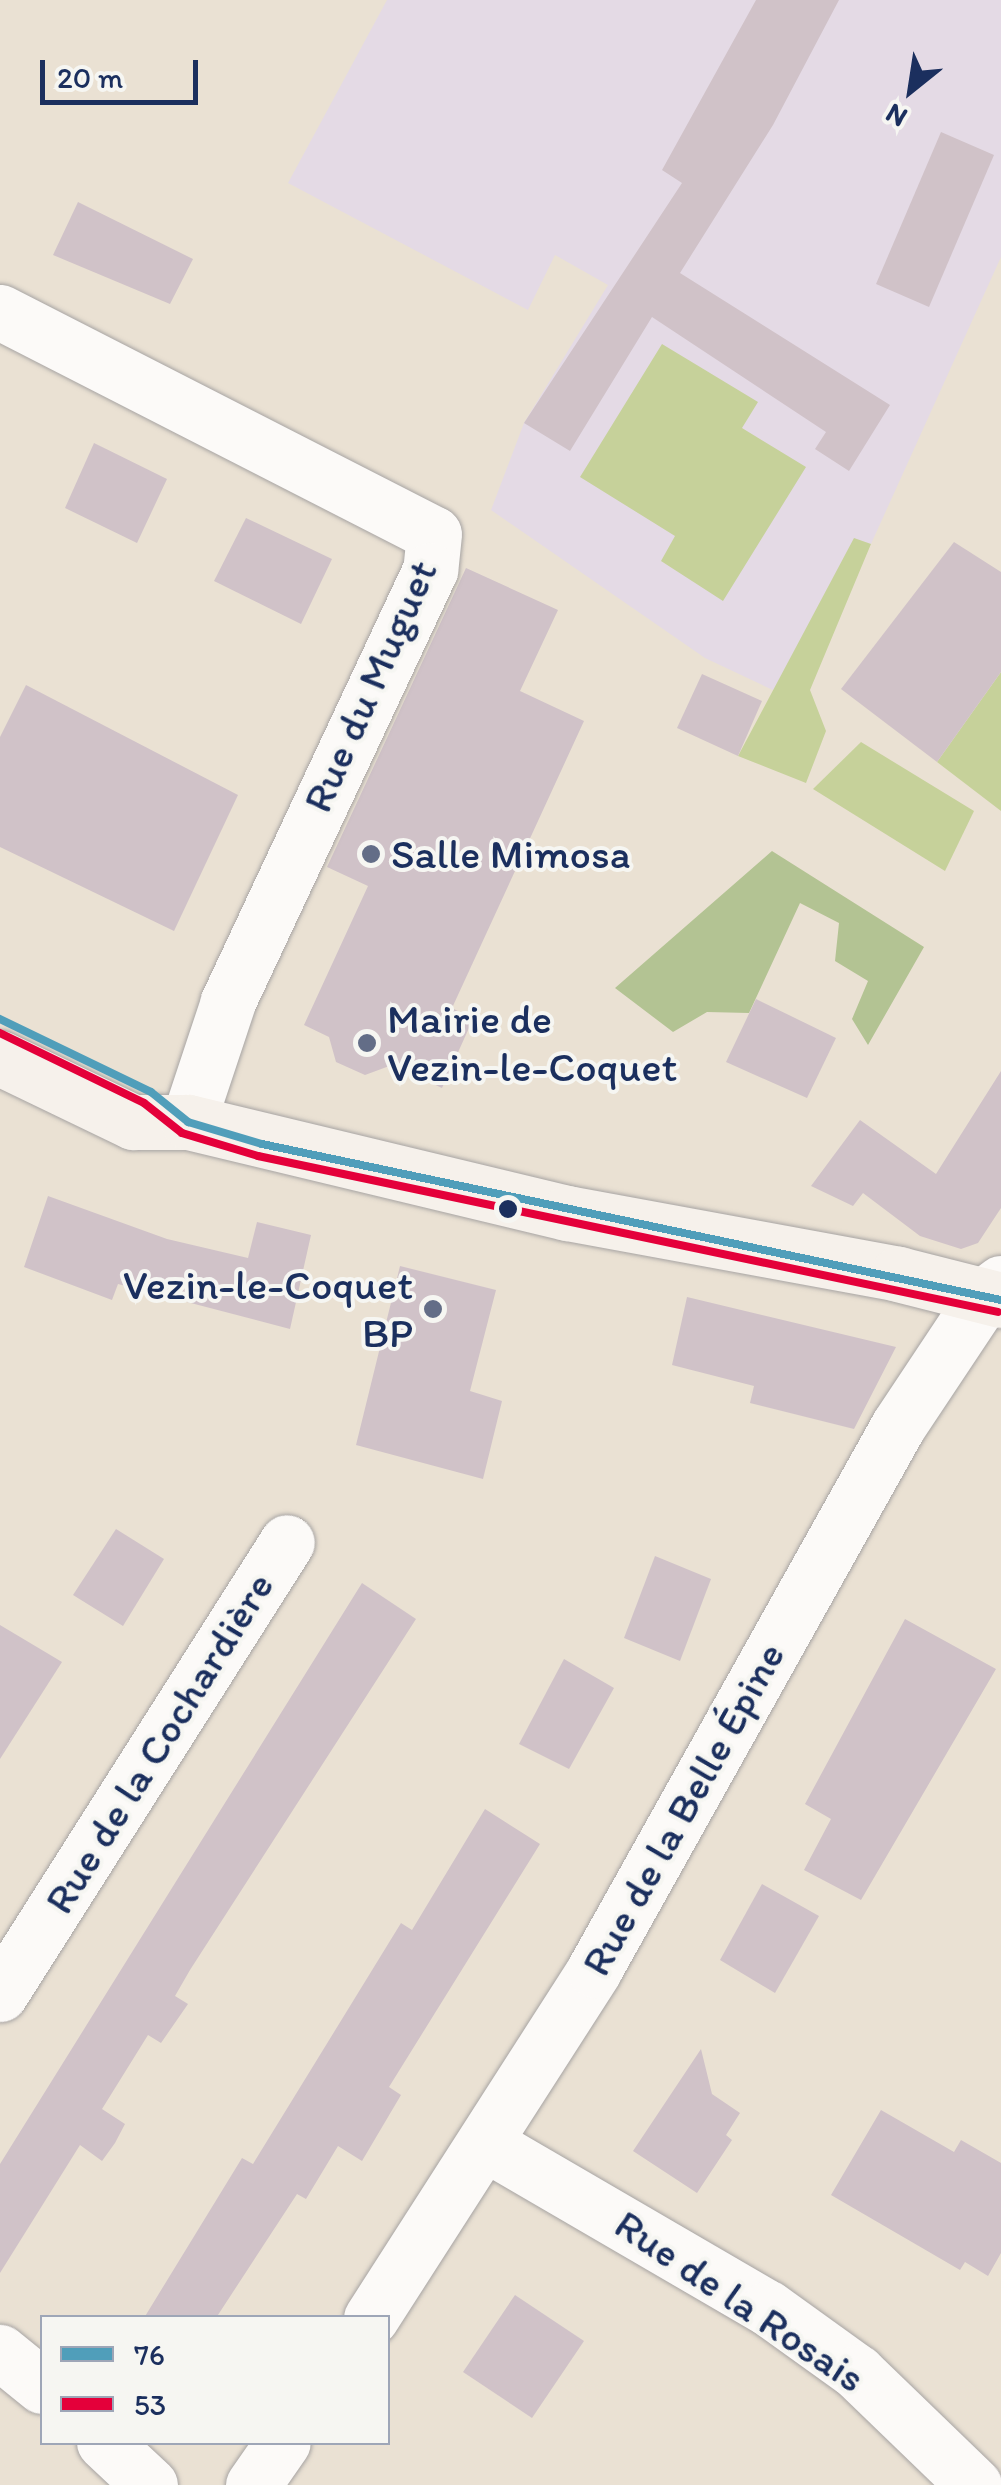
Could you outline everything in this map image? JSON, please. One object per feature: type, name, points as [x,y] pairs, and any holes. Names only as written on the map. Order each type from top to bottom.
[{"type":"main road","points":[[0,1019],[151,1092],[188,1122]]},
{"type":"main road","points":[[0,1058],[133,1122],[188,1122],[568,1213],[996,1292]]},
{"type":"street","name":"Rue du Muguet","points":[[0,312],[434,534],[430,570],[228,1002],[188,1122]]},
{"type":"street","name":"Rue de la Belle Épine","points":[[373,2315],[594,1970],[898,1426],[996,1292]]},
{"type":"street","name":"Rue de la Cochardière","points":[[0,1994],[286,1542]]},
{"type":"street","name":"Rue de la Rosais","points":[[486,2144],[768,2308],[858,2372],[974,2485]]},
{"type":"street","points":[[0,2352],[40,2384]]},
{"type":"street","points":[[107,2445],[150,2485]]},
{"type":"street","points":[[253,2485],[281,2445]]},
{"type":"shaded area","points":[[387,0],[1001,0],[1001,257],[871,544],[854,539],[777,692],[705,658],[491,510],[524,423],[608,285],[555,255],[528,310],[288,183]]},
{"type":"green space","points":[[662,344],[758,402],[742,428],[806,467],[723,601],[661,561],[675,536],[580,477]]},
{"type":"green space","points":[[854,538],[871,544],[810,690],[826,731],[806,783],[738,756]]},
{"type":"green space","points":[[1001,672],[1001,811],[937,762]]},
{"type":"green space","points":[[861,742],[974,811],[945,871],[813,789]]},
{"type":"green space","points":[[772,851],[924,947],[868,1045],[852,1019],[868,981],[835,961],[839,923],[800,903],[749,1013],[707,1012],[673,1032],[615,988]]},
{"type":"building","points":[[756,0],[839,0],[773,125],[680,273],[890,405],[849,471],[815,449],[826,432],[652,317],[570,451],[524,423],[682,183],[662,170]]},
{"type":"building","points":[[941,132],[994,155],[929,307],[876,284]]},
{"type":"building","points":[[78,202],[193,259],[170,304],[53,255]]},
{"type":"building","points":[[94,443],[167,479],[137,543],[65,508]]},
{"type":"building","points":[[246,518],[332,559],[301,624],[214,581]]},
{"type":"building","points":[[954,542],[1001,572],[1001,672],[937,762],[841,689]]},
{"type":"building","points":[[466,568],[558,610],[520,691],[584,721],[452,1008],[473,1019],[442,1088],[392,1065],[365,1075],[336,1062],[329,1037],[304,1025],[368,886],[327,867]]},
{"type":"building","points":[[702,674],[762,701],[738,756],[677,728]]},
{"type":"building","points":[[26,685],[238,795],[174,931],[0,847],[0,737]]},
{"type":"building","points":[[756,999],[836,1038],[807,1098],[726,1062]]},
{"type":"building","points":[[1001,1071],[1001,1208],[978,1243],[961,1249],[920,1236],[863,1193],[853,1206],[811,1186],[860,1120],[936,1174]]},
{"type":"building","points":[[48,1196],[167,1239],[248,1258],[257,1222],[311,1235],[290,1329],[118,1284],[112,1300],[24,1267]]},
{"type":"building","points":[[400,1266],[496,1290],[470,1391],[502,1401],[483,1479],[356,1445]]},
{"type":"building","points":[[687,1297],[896,1347],[854,1429],[750,1403],[754,1386],[672,1365]]},
{"type":"building","points":[[116,1529],[164,1559],[123,1626],[73,1595]]},
{"type":"building","points":[[655,1556],[711,1579],[680,1661],[624,1638]]},
{"type":"building","points":[[362,1583],[416,1619],[190,1970],[175,1996],[188,2004],[161,2043],[148,2035],[102,2109],[125,2124],[115,2143],[102,2161],[80,2145],[0,2273],[0,2164]]},
{"type":"building","points":[[905,1619],[996,1669],[861,1900],[804,1870],[831,1819],[805,1804]]},
{"type":"building","points":[[0,1625],[62,1662],[0,1759]]},
{"type":"building","points":[[564,1659],[614,1688],[569,1769],[519,1744]]},
{"type":"building","points":[[485,1809],[540,1844],[389,2087],[401,2095],[362,2161],[338,2146],[306,2199],[297,2194],[218,2315],[146,2315],[242,2158],[253,2164],[401,1923],[412,1930]]},
{"type":"building","points":[[762,1884],[819,1916],[775,1993],[720,1960]]},
{"type":"building","points":[[701,2049],[712,2094],[740,2113],[726,2135],[732,2140],[697,2193],[633,2151]]},
{"type":"building","points":[[881,2110],[954,2152],[961,2140],[1001,2163],[1001,2253],[988,2276],[965,2262],[960,2270],[831,2195]]},
{"type":"building","points":[[515,2295],[584,2341],[532,2418],[463,2372]]},
{"type":"transit line","name":"76","points":[[0,1019],[151,1092],[188,1122],[262,1144],[1001,1300]]},
{"type":"transit line","name":"53","points":[[0,1033],[144,1103],[182,1133],[258,1156],[998,1312]]},
{"type":"place","name":"Salle Mimosa","points":[[371,854]]},
{"type":"place","name":"Mairie de Vezin-le-Coquet","points":[[367,1043]]},
{"type":"place","name":"Vezin-le-Coquet BP","points":[[433,1309]]}]
